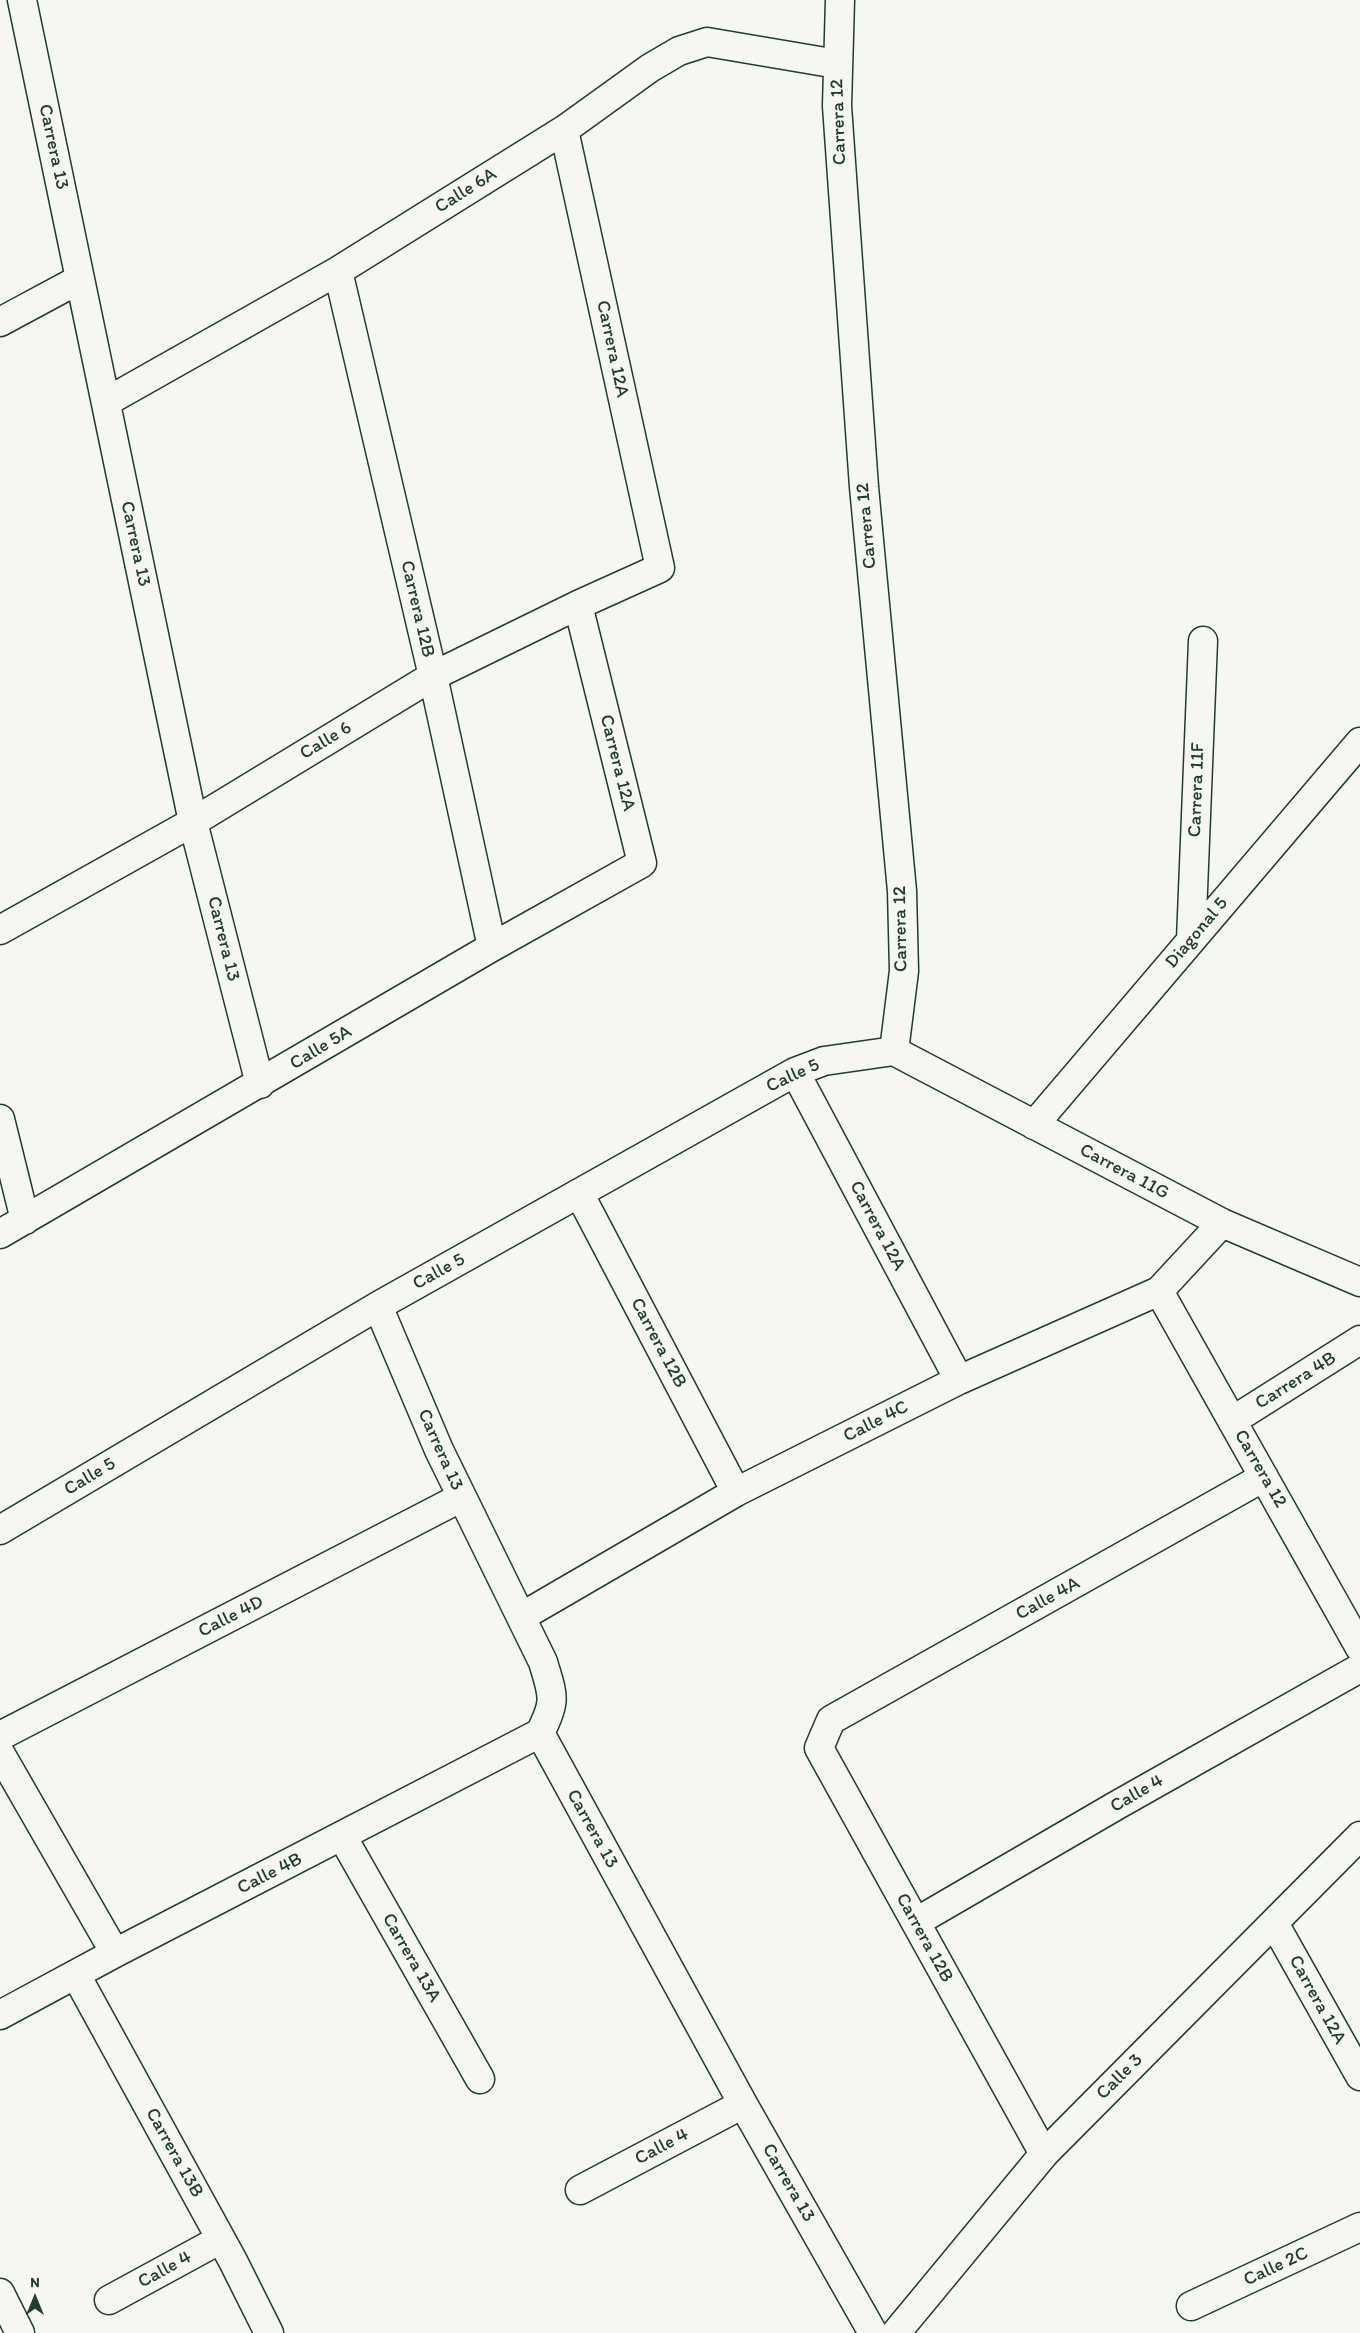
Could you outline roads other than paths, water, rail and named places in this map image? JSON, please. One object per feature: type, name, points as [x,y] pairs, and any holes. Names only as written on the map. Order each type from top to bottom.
[{"type":"street","name":"Carrera 13","points":[[22,0],[193,822],[260,1084]]},
{"type":"street","name":"Carrera 12","points":[[840,0],[837,106],[864,487],[902,892],[904,971],[894,1051]]},
{"type":"street","name":"Calle 6A","points":[[106,402],[338,271],[564,130],[650,68],[679,51],[707,42],[837,64]]},
{"type":"street","name":"Carrera 12A","points":[[564,130],[660,568]]},
{"type":"street","name":"Carrera 12B","points":[[338,271],[433,676],[492,947]]},
{"type":"street","points":[[0,322],[80,278]]},
{"type":"street","name":"Calle 6","points":[[0,930],[193,822],[433,676],[578,605],[660,568]]},
{"type":"street","name":"Carrera 12A","points":[[578,605],[642,862]]},
{"type":"street","name":"Carrera 11F","points":[[1191,940],[1203,641]]},
{"type":"street","name":"Diagonal 5","points":[[1034,1125],[1360,742]]},
{"type":"street","name":"Calle 5A","points":[[0,1234],[492,947],[642,862]]},
{"type":"street","name":"Calle 5","points":[[0,1530],[378,1306],[796,1072],[824,1060],[894,1051]]},
{"type":"street","name":"Carrera 11G","points":[[894,1051],[1222,1223],[1360,1282]]},
{"type":"street","name":"Carrera 12A","points":[[796,1072],[959,1380]]},
{"type":"street","points":[[0,1119],[25,1220]]},
{"type":"street","name":"Carrera 12B","points":[[579,1193],[736,1492]]},
{"type":"street","name":"Calle 4C","points":[[521,1617],[736,1492],[959,1380],[1159,1291],[1222,1223]]},
{"type":"street","name":"Carrera 12","points":[[1159,1291],[1360,1648]]},
{"type":"street","name":"Carrera 13","points":[[378,1306],[439,1450],[543,1662],[552,1690],[552,1710],[540,1733],[743,2104],[873,2333]]},
{"type":"street","name":"Carrera 4B","points":[[1232,1421],[1360,1340]]},
{"type":"street","name":"Calle 4A","points":[[831,1720],[1264,1477]]},
{"type":"street","name":"Calle 4D","points":[[0,1736],[462,1497]]},
{"type":"street","name":"Calle 4","points":[[916,1922],[1119,1804],[1360,1668]]},
{"type":"street","name":"Carrera 12B","points":[[831,1720],[819,1748],[1044,2154]]},
{"type":"street","name":"Calle 4B","points":[[0,2015],[115,1953],[540,1733]]},
{"type":"street","points":[[0,1753],[115,1953]]},
{"type":"street","name":"Carrera 13A","points":[[342,1836],[480,2079]]},
{"type":"street","name":"Calle 3","points":[[896,2333],[1044,2154],[1360,1836]]},
{"type":"street","name":"Carrera 12A","points":[[1274,1923],[1360,2076]]},
{"type":"street","name":"Carrera 13B","points":[[76,1975],[221,2239],[269,2333]]},
{"type":"street","name":"Calle 4","points":[[580,2190],[743,2104]]},
{"type":"street","name":"Calle 2C","points":[[1191,2306],[1360,2227]]},
{"type":"street","name":"Calle 4","points":[[109,2300],[221,2239]]},
{"type":"street","points":[[0,2293],[20,2333]]}]
